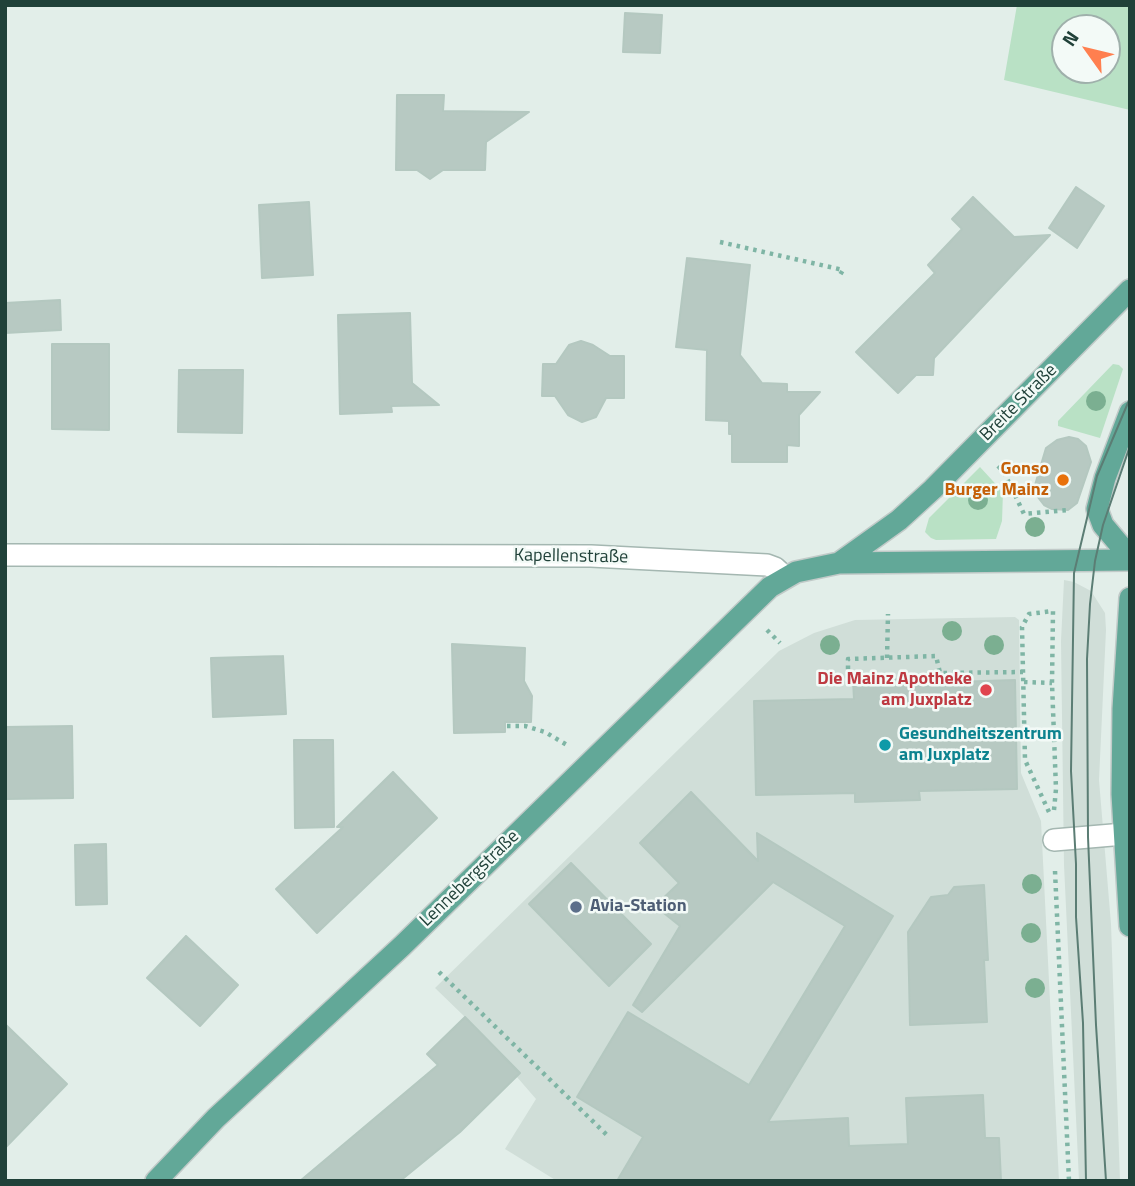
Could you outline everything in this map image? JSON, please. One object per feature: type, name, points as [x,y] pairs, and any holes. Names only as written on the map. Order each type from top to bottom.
[{"type":"main road","name":"Breite Straße","points":[[839,563],[899,520],[933,489],[1130,290]]},
{"type":"main road","points":[[1130,412],[1105,478],[1097,509],[1103,525],[1130,559]]},
{"type":"main road","points":[[785,578],[796,572],[839,563],[1130,559]]},
{"type":"main road","name":"Lennebergstraße","points":[[156,1181],[216,1118],[402,946],[756,599],[785,578]]},
{"type":"main road","points":[[1130,598],[1123,709],[1126,755],[1124,834],[1130,926]]},
{"type":"street","name":"Kapellenstraße","points":[[5,555],[591,556],[767,565],[775,568],[785,578]]},
{"type":"street","points":[[1053,829],[1124,834]]},
{"type":"path","points":[[720,243],[843,270],[840,275]]},
{"type":"path","points":[[989,458],[1004,472],[1024,514],[1072,510]]},
{"type":"path","points":[[1053,829],[1026,760],[1022,627],[1028,614],[1053,611],[1052,683],[1056,789],[1053,829],[1069,1181]]},
{"type":"path","points":[[887,658],[888,614]]},
{"type":"path","points":[[773,637],[780,643]]},
{"type":"path","points":[[848,685],[848,659],[936,656],[940,673],[1023,672]]},
{"type":"path","points":[[1024,682],[1052,683]]},
{"type":"path","points":[[507,726],[525,726],[545,732],[568,745]]},
{"type":"path","points":[[439,972],[608,1136]]},
{"type":"shaded area","points":[[1064,580],[1091,591],[1105,613],[1099,780],[1111,924],[1120,1181],[1079,1181],[1064,865],[1061,641]]},
{"type":"shaded area","points":[[1015,617],[1019,620],[1021,773],[1041,821],[1059,1181],[557,1181],[505,1149],[536,1099],[465,1017],[435,988],[779,651],[814,633],[855,620]]},
{"type":"green space","points":[[1017,5],[1130,5],[1130,110],[1004,80]]},
{"type":"green space","points":[[1113,364],[1123,369],[1100,438],[1058,426],[1058,421]]},
{"type":"green space","points":[[980,467],[1003,492],[1002,521],[996,539],[931,538],[925,532],[929,518]]},
{"type":"building","points":[[625,13],[662,15],[660,53],[623,52]]},
{"type":"building","points":[[397,95],[444,95],[443,111],[529,112],[486,142],[485,170],[443,170],[430,179],[417,170],[396,170]]},
{"type":"building","points":[[1076,187],[1104,206],[1077,248],[1049,228]]},
{"type":"building","points":[[973,197],[1014,237],[1050,235],[934,358],[933,375],[916,375],[898,393],[856,352],[935,273],[928,265],[962,229],[952,219]]},
{"type":"building","points":[[309,202],[313,275],[262,278],[259,205]]},
{"type":"building","points":[[687,258],[750,265],[740,355],[762,383],[787,384],[787,392],[820,392],[799,415],[799,446],[787,445],[787,462],[732,462],[729,421],[706,420],[707,350],[676,347]]},
{"type":"building","points":[[60,300],[61,330],[5,333],[5,303]]},
{"type":"building","points":[[410,313],[412,383],[439,405],[391,406],[392,412],[340,414],[338,315]]},
{"type":"building","points":[[581,341],[610,356],[624,356],[624,398],[606,398],[596,417],[582,422],[568,415],[555,396],[542,396],[543,364],[556,364],[569,345]]},
{"type":"building","points":[[52,344],[109,344],[109,430],[52,429]]},
{"type":"building","points":[[179,370],[243,370],[242,433],[178,432]]},
{"type":"building","points":[[1069,437],[1078,439],[1086,446],[1091,462],[1077,503],[1068,510],[1052,509],[1044,505],[1037,496],[1035,485],[1046,448],[1057,440]]},
{"type":"building","points":[[452,644],[525,648],[524,681],[532,696],[531,722],[505,722],[505,732],[454,733]]},
{"type":"building","points":[[283,656],[286,714],[213,717],[211,658]]},
{"type":"building","name":"Gesundheitszentrum am Juxplatz","points":[[922,679],[922,683],[1015,680],[1017,789],[919,791],[920,800],[855,802],[855,793],[756,795],[754,701],[854,699],[853,680]]},
{"type":"building","points":[[72,726],[73,798],[5,799],[5,727]]},
{"type":"building","points":[[294,740],[333,740],[334,827],[295,828]]},
{"type":"building","points":[[393,772],[437,818],[317,933],[276,889],[343,827],[337,827]]},
{"type":"building","points":[[691,792],[758,861],[757,833],[893,916],[768,1122],[848,1118],[849,1146],[908,1144],[906,1098],[983,1095],[985,1138],[999,1138],[1001,1181],[617,1181],[643,1137],[577,1097],[628,1012],[749,1085],[845,926],[773,882],[642,1012],[633,1005],[680,926],[655,906],[679,883],[640,843]]},
{"type":"building","points":[[106,844],[107,904],[76,905],[75,845]]},
{"type":"building","points":[[571,863],[651,944],[609,986],[529,904]]},
{"type":"building","points":[[984,885],[988,960],[984,960],[987,1022],[910,1025],[908,932],[931,897],[948,895],[954,887]]},
{"type":"building","points":[[186,936],[238,985],[200,1026],[147,978]]},
{"type":"building","points":[[465,1017],[520,1073],[460,1132],[400,1181],[300,1181],[438,1065],[427,1054]]},
{"type":"building","points":[[5,1024],[67,1084],[5,1148]]},
{"type":"tram line","points":[[1086,1181],[1083,1023],[1071,771],[1074,573],[1097,476],[1130,398]]},
{"type":"tram line","points":[[1106,1181],[1088,837],[1087,659],[1095,561],[1103,525],[1130,446]]},
{"type":"place","name":"Gonso Burger Mainz","points":[[1063,480]]},
{"type":"place","name":"Die Mainz Apotheke am Juxplatz","points":[[986,690]]},
{"type":"place","name":"Gesundheitszentrum am Juxplatz","points":[[885,745]]},
{"type":"place","name":"Avia-Station","points":[[576,907]]}]
